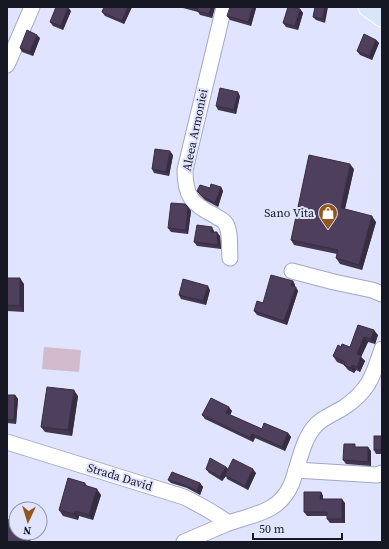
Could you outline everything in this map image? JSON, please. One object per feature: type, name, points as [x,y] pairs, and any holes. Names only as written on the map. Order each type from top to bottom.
[{"type":"main road","points":[[368,7],[382,17]]},
{"type":"street","points":[[7,65],[32,7]]},
{"type":"street","name":"Aleea Armoniei","points":[[224,7],[185,170],[185,183],[193,203],[225,222],[228,228],[230,258]]},
{"type":"street","points":[[292,271],[372,290],[382,294]]},
{"type":"street","points":[[184,542],[228,523],[263,512],[274,507],[282,500],[291,484],[312,430],[324,418],[343,408],[364,390],[374,374],[382,349]]},
{"type":"street","name":"Strada David","points":[[7,442],[184,498],[202,506],[228,523]]},
{"type":"street","points":[[296,470],[377,475],[382,473]]},
{"type":"shaded area","points":[[44,347],[81,350],[79,372],[42,369]]},
{"type":"building","points":[[56,7],[68,7],[61,26],[50,22]]},
{"type":"building","points":[[104,7],[128,7],[122,21],[102,12]]},
{"type":"building","points":[[190,7],[211,7],[209,14],[197,11],[198,9]]},
{"type":"building","points":[[230,7],[253,7],[248,22],[227,16]]},
{"type":"building","points":[[288,7],[300,9],[295,26],[283,23]]},
{"type":"building","points":[[315,7],[325,7],[322,19],[313,17]]},
{"type":"building","points":[[27,30],[37,35],[30,52],[20,48]]},
{"type":"building","points":[[364,34],[376,40],[369,56],[357,51]]},
{"type":"building","points":[[220,88],[238,92],[234,110],[216,106]]},
{"type":"building","points":[[155,149],[170,151],[166,172],[152,169]]},
{"type":"building","points":[[309,155],[350,164],[341,208],[372,216],[359,265],[336,258],[338,250],[291,240]]},
{"type":"building","points":[[211,184],[221,187],[215,203],[202,196],[197,191],[200,185],[210,188]]},
{"type":"building","points":[[171,203],[185,204],[188,207],[186,230],[168,228]]},
{"type":"building","points":[[197,225],[212,227],[211,232],[217,232],[218,245],[194,242]]},
{"type":"building","points":[[271,275],[293,281],[291,286],[296,287],[284,321],[254,311],[257,301],[263,303]]},
{"type":"building","points":[[7,278],[20,278],[20,306],[7,305]]},
{"type":"building","points":[[183,279],[208,286],[203,301],[179,295]]},
{"type":"building","points":[[358,325],[374,330],[371,339],[364,337],[357,354],[361,356],[357,367],[352,365],[351,368],[344,365],[345,362],[333,356],[338,345],[341,347],[342,344],[350,347]]},
{"type":"building","points":[[47,387],[74,390],[68,430],[41,427]]},
{"type":"building","points":[[7,395],[15,395],[14,420],[7,419]]},
{"type":"building","points":[[211,398],[229,407],[226,413],[262,429],[264,423],[288,433],[282,447],[252,434],[250,438],[202,415]]},
{"type":"building","points":[[374,436],[382,436],[382,450],[374,450]]},
{"type":"building","points":[[344,444],[355,444],[355,447],[368,447],[368,462],[343,460]]},
{"type":"building","points":[[210,458],[226,467],[220,477],[206,469]]},
{"type":"building","points":[[233,459],[253,469],[245,486],[225,475]]},
{"type":"building","points":[[172,472],[200,483],[197,491],[168,480]]},
{"type":"building","points":[[68,478],[85,483],[84,485],[97,489],[89,515],[75,511],[74,514],[59,510]]},
{"type":"building","points":[[304,492],[321,492],[320,499],[342,499],[342,519],[327,519],[327,512],[304,512]]},
{"type":"building","points":[[8,522],[8,541],[26,542],[7,542]]},
{"type":"place","name":"Sano Vita","points":[[328,230]]}]
